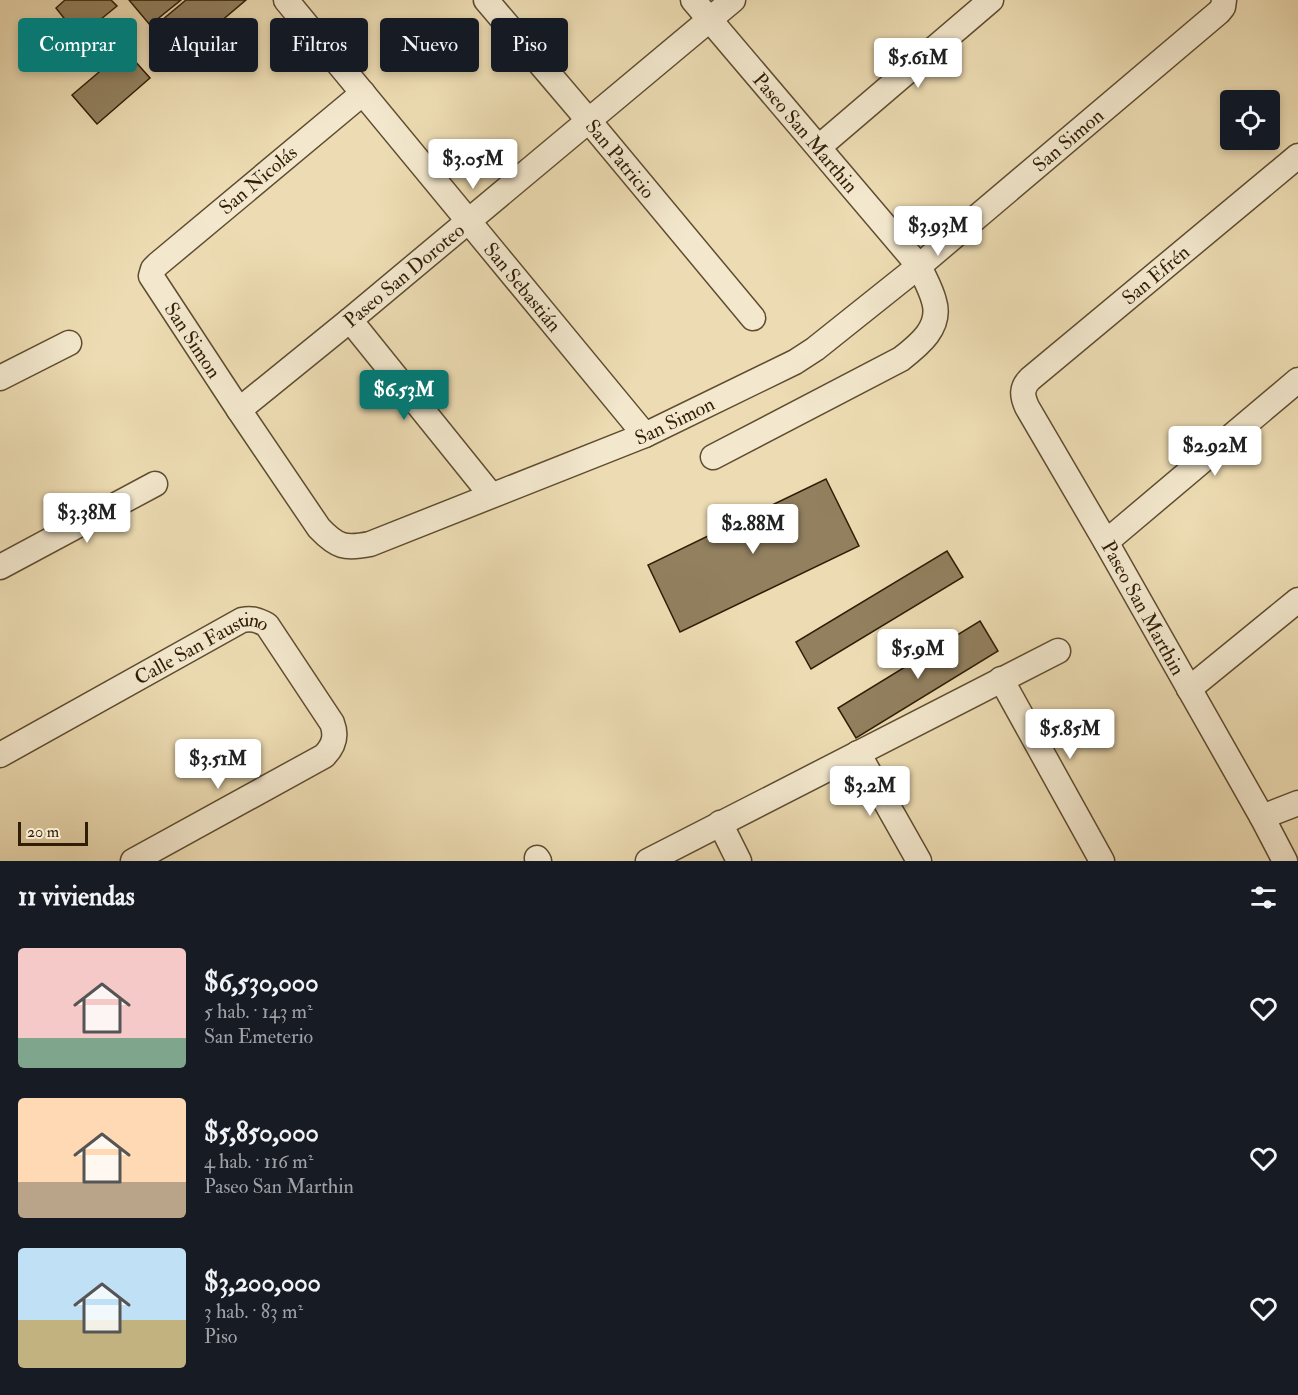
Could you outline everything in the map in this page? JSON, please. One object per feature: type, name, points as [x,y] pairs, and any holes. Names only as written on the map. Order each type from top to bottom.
[{"type":"street","name":"San Sebastián","points":[[286,0],[645,435]]},
{"type":"street","name":"San Patricio","points":[[486,0],[753,318]]},
{"type":"street","name":"Paseo San Marthin","points":[[693,0],[919,266],[935,302],[936,318],[930,332],[901,359],[712,457]]},
{"type":"street","name":"Paseo San Doroteo","points":[[239,410],[733,0]]},
{"type":"street","points":[[819,147],[991,0]]},
{"type":"street","name":"San Simon","points":[[153,269],[151,276],[154,281],[319,528],[331,540],[351,548],[370,544],[645,435],[795,362],[815,349],[919,266],[1219,12],[1225,0]]},
{"type":"street","name":"San Nicolás","points":[[153,269],[363,93]]},
{"type":"street","name":"San Efrén","points":[[1023,399],[1025,384],[1030,379],[1298,156]]},
{"type":"street","points":[[350,320],[491,495]]},
{"type":"street","points":[[0,378],[69,343]]},
{"type":"street","points":[[1106,542],[1298,380]]},
{"type":"street","name":"Paseo San Marthin","points":[[1023,399],[1285,861]]},
{"type":"street","points":[[0,567],[155,484]]},
{"type":"street","points":[[1189,689],[1298,600]]},
{"type":"street","name":"Calle San Faustino","points":[[0,755],[232,625],[250,618],[267,625],[332,723],[335,736],[330,750],[324,756],[133,861]]},
{"type":"street","points":[[648,861],[1058,651]]},
{"type":"street","points":[[1001,679],[1102,861]]},
{"type":"street","points":[[858,753],[919,861]]},
{"type":"street","points":[[1262,817],[1298,803]]},
{"type":"street","points":[[720,823],[739,861]]},
{"type":"building","points":[[65,0],[111,0],[117,6],[102,18],[64,18],[56,8]]},
{"type":"building","points":[[129,0],[181,0],[159,18],[149,18],[149,24]]},
{"type":"building","points":[[186,0],[246,0],[225,18],[164,18]]},
{"type":"building","points":[[137,63],[150,78],[97,124],[72,95],[99,72],[137,72]]},
{"type":"building","points":[[826,479],[859,546],[680,632],[648,565]]},
{"type":"building","points":[[947,551],[963,577],[811,669],[796,642]]},
{"type":"building","points":[[980,621],[998,651],[856,738],[838,708]]}]
